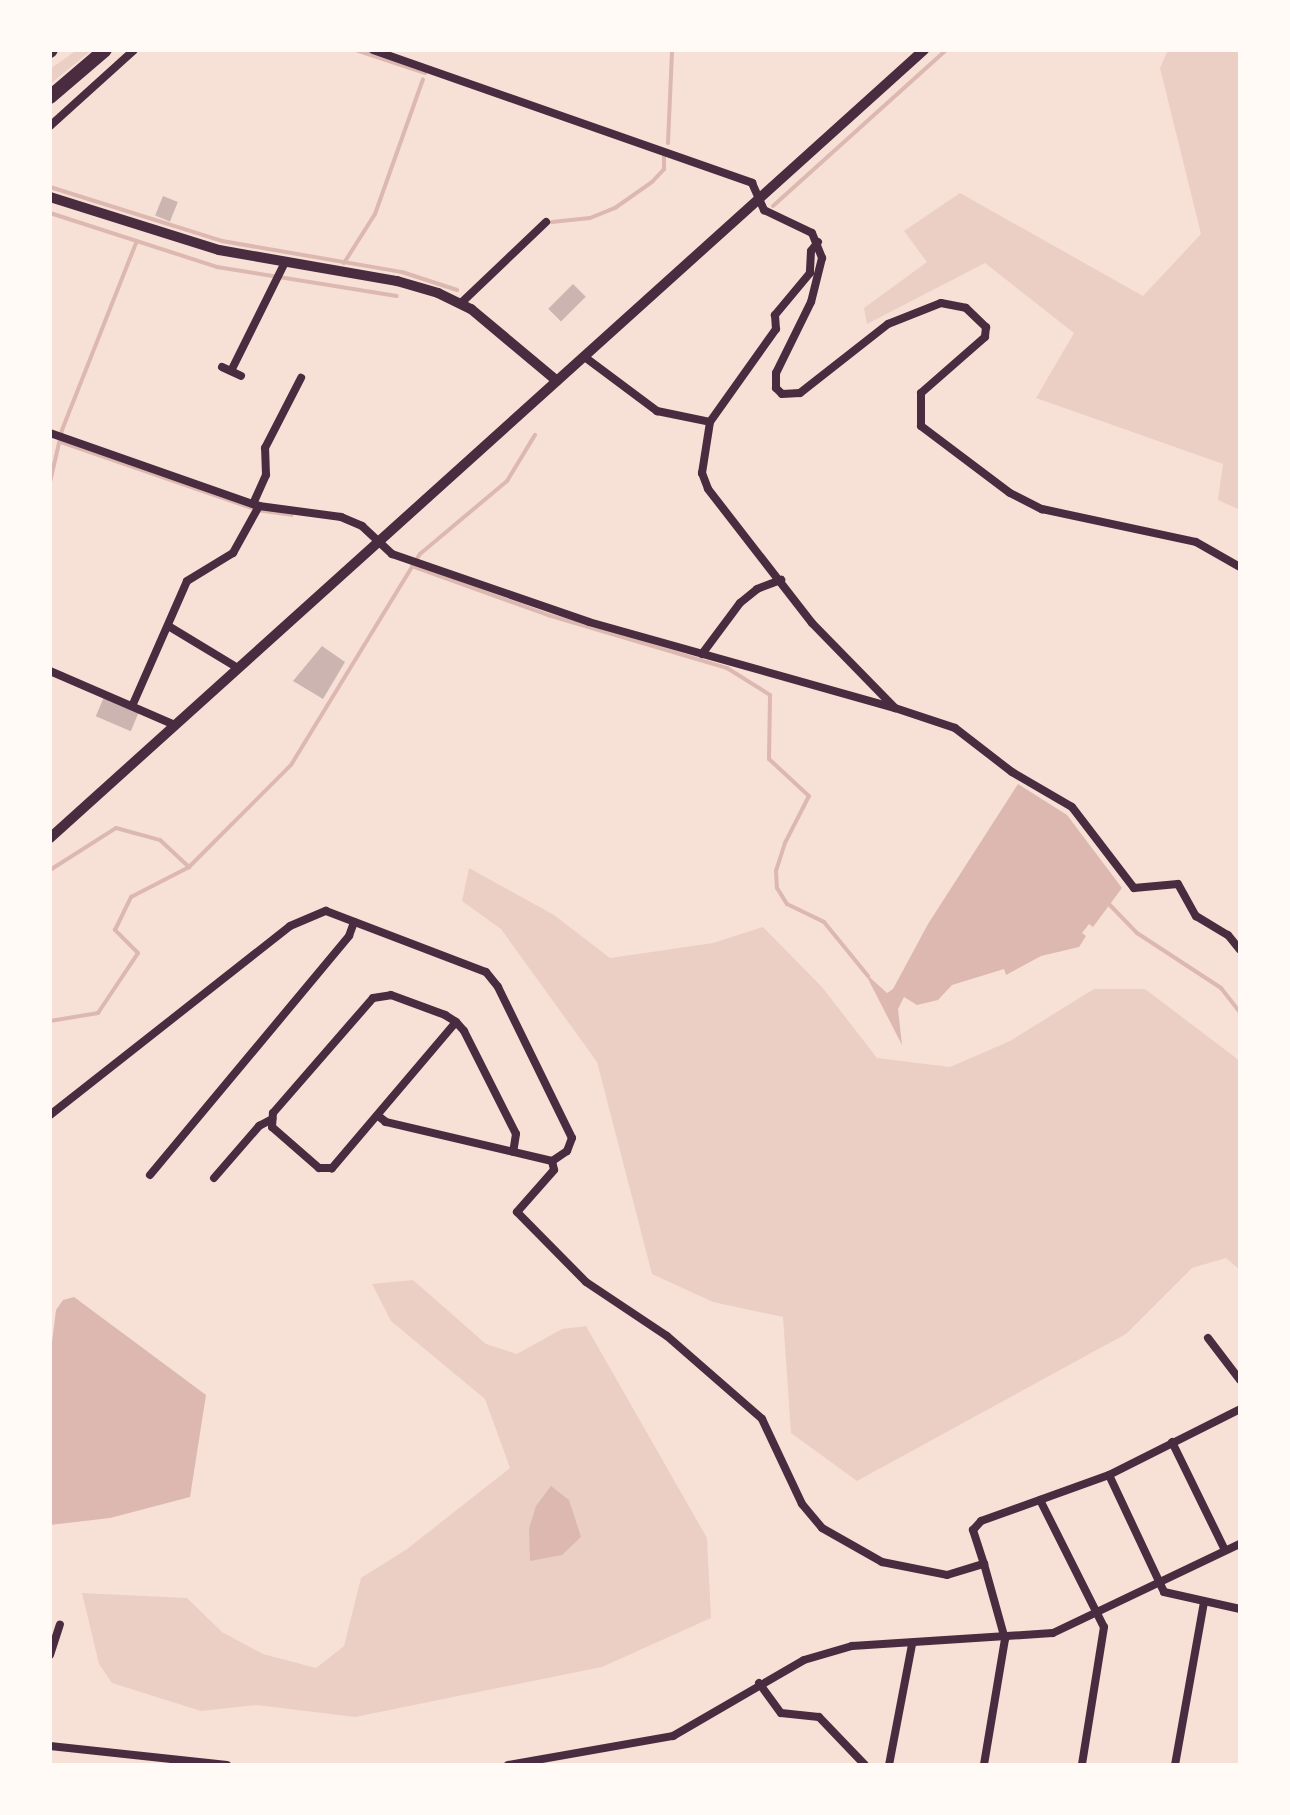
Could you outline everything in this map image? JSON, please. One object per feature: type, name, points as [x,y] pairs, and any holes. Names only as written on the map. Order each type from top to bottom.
[{"type":"highway","points":[[50,97],[105,50]]},
{"type":"street","points":[[116,66],[123,50]]},
{"type":"street","points":[[50,126],[134,50]]},
{"type":"street","points":[[373,50],[744,178],[764,210],[812,233],[818,242],[819,279],[774,381],[782,394],[800,393],[888,324],[941,303],[966,308],[986,327],[985,337],[921,393],[921,426],[1010,493],[1042,509],[1196,542],[1240,567]]},
{"type":"street","points":[[50,838],[586,358],[924,50]]},
{"type":"street","points":[[64,86],[93,87]]},
{"type":"street","points":[[50,197],[142,228],[284,264],[397,281],[460,304],[557,381]]},
{"type":"street","points":[[460,304],[546,222]]},
{"type":"street","points":[[818,242],[811,251],[810,273],[775,315],[776,329],[710,422],[702,473],[708,489],[749,548],[781,580],[812,623],[895,708]]},
{"type":"street","points":[[241,376],[226,369],[284,264]]},
{"type":"street","points":[[586,358],[657,411],[710,422]]},
{"type":"street","points":[[133,704],[170,627],[187,581],[233,553],[258,508],[266,475],[265,448],[301,378]]},
{"type":"street","points":[[50,433],[258,508],[341,517],[362,526],[379,543],[416,563],[702,654],[955,728],[1012,772],[1072,807],[1134,888],[1178,884],[1196,916],[1228,935],[1240,950]]},
{"type":"street","points":[[702,654],[740,603],[757,589],[781,580]]},
{"type":"street","points":[[170,627],[238,668]]},
{"type":"street","points":[[50,671],[133,704],[175,725]]},
{"type":"street","points":[[50,1115],[290,926],[326,911],[486,972],[498,987],[572,1138],[567,1151],[552,1161],[386,1122],[377,1115]]},
{"type":"street","points":[[150,1175],[349,936],[354,922]]},
{"type":"street","points":[[214,1178],[259,1126],[272,1119],[373,998],[391,995],[456,1022],[516,1134],[513,1152]]},
{"type":"street","points":[[272,1119],[272,1127],[319,1168],[332,1168],[456,1022]]},
{"type":"street","points":[[552,1161],[554,1170],[517,1212],[586,1282],[667,1336],[762,1419],[802,1504],[822,1528],[882,1562],[947,1575],[984,1564]]},
{"type":"street","points":[[1208,1338],[1240,1380]]},
{"type":"street","points":[[984,1765],[1005,1639],[973,1530],[981,1521],[1109,1475],[1240,1409]]},
{"type":"street","points":[[1172,1442],[1225,1550]]},
{"type":"street","points":[[1109,1475],[1164,1592],[1240,1609]]},
{"type":"street","points":[[1040,1500],[1104,1627],[1082,1765]]},
{"type":"street","points":[[508,1765],[673,1736],[759,1683],[804,1660],[852,1646],[1005,1639],[1053,1633],[1240,1544]]},
{"type":"street","points":[[1175,1765],[1204,1603]]},
{"type":"street","points":[[50,1655],[60,1625]]},
{"type":"street","points":[[889,1765],[912,1644]]},
{"type":"street","points":[[759,1683],[781,1713],[819,1717],[865,1765]]},
{"type":"street","points":[[50,1746],[227,1765]]},
{"type":"shaded area","points":[[77,50],[92,50],[50,84],[50,69]]},
{"type":"shaded area","points":[[1168,50],[1240,50],[1240,510],[1218,500],[1223,464],[1036,398],[1074,333],[985,263],[867,324],[864,308],[927,262],[904,231],[960,193],[1143,296],[1201,234],[1160,68]]},
{"type":"shaded area","points":[[1018,784],[1067,815],[1122,888],[1093,927],[1089,924],[1082,933],[1086,936],[1079,947],[1041,956],[1006,975],[1004,969],[952,985],[938,1000],[917,1005],[904,997],[898,1009],[902,1045],[865,973],[887,993],[893,989],[928,924]]},
{"type":"shaded area","points":[[469,868],[554,915],[610,958],[713,943],[763,927],[822,987],[877,1058],[950,1067],[1010,1041],[1094,989],[1145,989],[1240,1061],[1240,1270],[1226,1258],[1192,1268],[1126,1334],[857,1481],[791,1433],[783,1317],[713,1302],[652,1274],[597,1062],[501,929],[462,901]]},
{"type":"shaded area","points":[[413,1280],[486,1344],[517,1354],[562,1329],[586,1326],[707,1538],[711,1618],[602,1667],[355,1717],[257,1705],[201,1711],[112,1683],[99,1664],[82,1593],[187,1598],[222,1632],[263,1654],[316,1668],[344,1646],[361,1578],[407,1549],[510,1468],[485,1399],[391,1321],[372,1284]]},
{"type":"shaded area","points":[[74,1297],[206,1395],[190,1497],[110,1518],[50,1525],[50,1358],[56,1310],[63,1300]]},
{"type":"shaded area","points":[[551,1486],[569,1500],[581,1537],[562,1555],[530,1561],[529,1529],[536,1506]]},
{"type":"building","points":[[163,196],[178,202],[170,221],[155,215]]},
{"type":"building","points":[[573,284],[586,297],[561,321],[548,309]]},
{"type":"building","points":[[322,646],[345,662],[323,699],[293,681]]},
{"type":"building","points":[[104,697],[139,712],[131,731],[96,716]]},
{"type":"waterway","points":[[356,50],[425,73]]},
{"type":"waterway","points":[[668,143],[672,50]]},
{"type":"waterway","points":[[773,206],[946,50]]},
{"type":"waterway","points":[[344,263],[375,214],[423,79]]},
{"type":"waterway","points":[[552,222],[590,218],[615,208],[652,182],[664,169],[664,156]]},
{"type":"waterway","points":[[50,187],[222,241],[402,272],[457,290]]},
{"type":"waterway","points":[[50,213],[217,267],[397,296]]},
{"type":"waterway","points":[[50,482],[62,430],[136,243]]},
{"type":"waterway","points":[[50,1021],[98,1013],[138,953],[115,930],[131,897],[189,867],[291,765],[420,554],[507,481],[535,435]]},
{"type":"waterway","points":[[61,442],[257,510],[292,515]]},
{"type":"waterway","points":[[412,566],[548,615],[727,668],[770,695],[769,759],[809,796],[785,843],[776,871],[777,888],[787,904],[824,922],[868,976]]},
{"type":"waterway","points":[[50,870],[116,828],[160,840],[189,867]]},
{"type":"waterway","points":[[1106,901],[1137,933],[1221,988],[1240,1012]]}]
